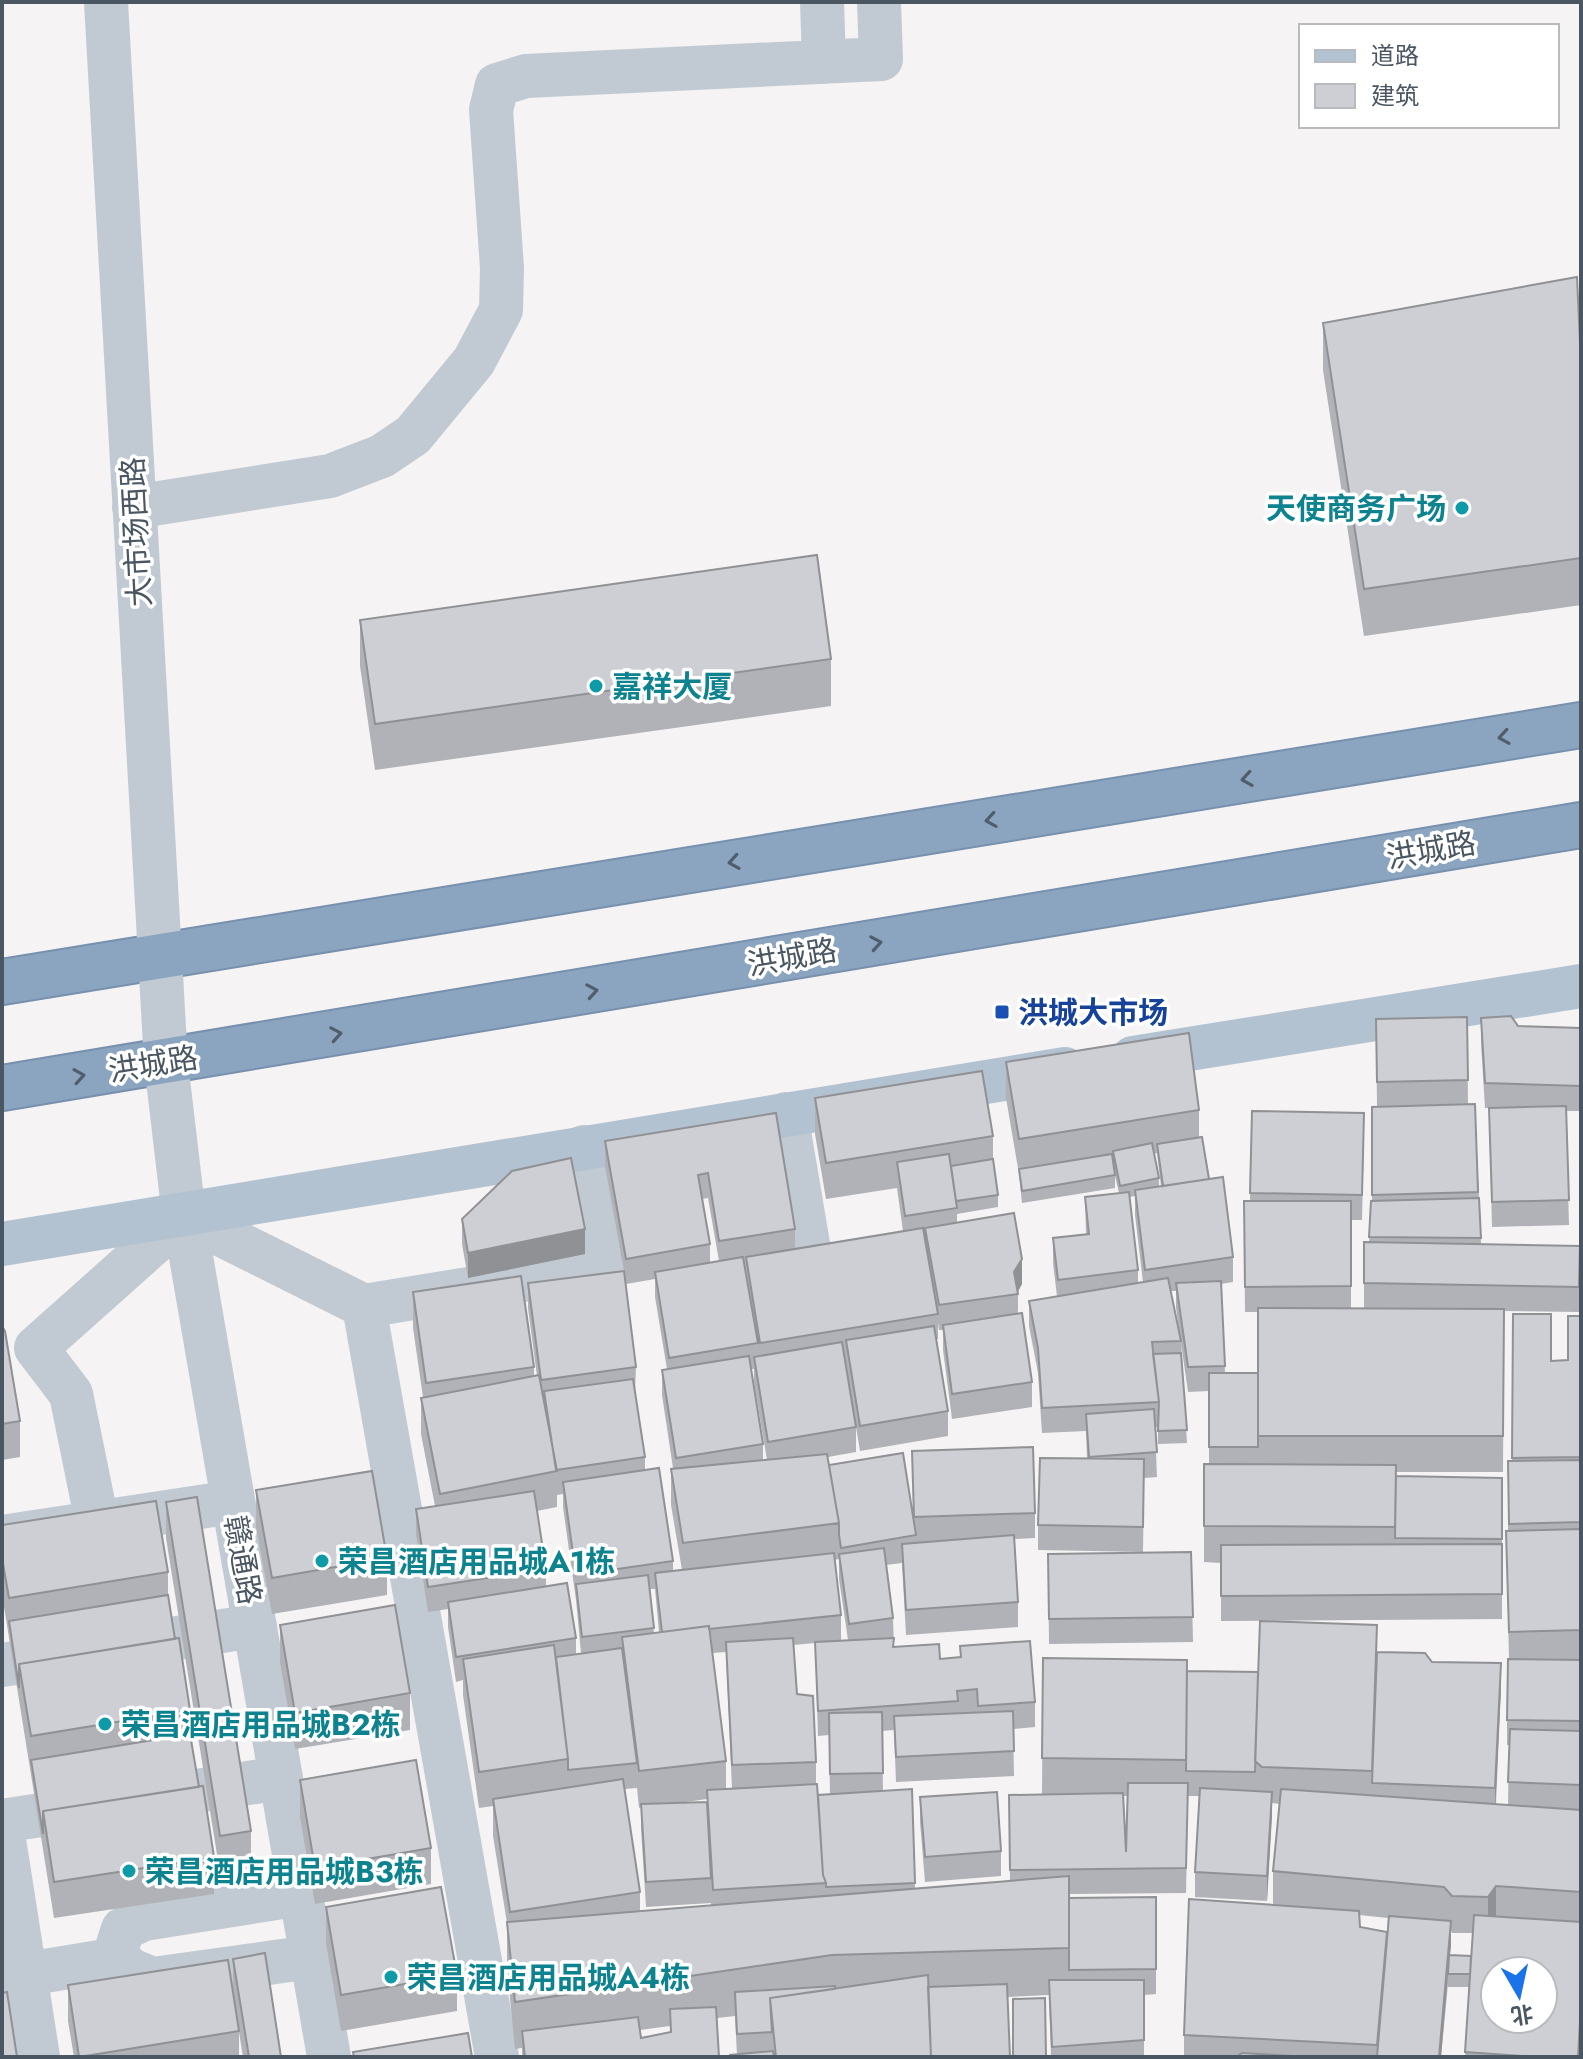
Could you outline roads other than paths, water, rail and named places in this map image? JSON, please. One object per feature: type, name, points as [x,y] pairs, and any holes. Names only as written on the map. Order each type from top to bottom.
[{"type":"highway","points":[[2,982],[1581,725]]},
{"type":"highway","name":"洪城路","points":[[2,1088],[1581,825]]},
{"type":"main road","points":[[2,1244],[1581,986]]},
{"type":"street","name":"大市场西路","points":[[106,2],[166,1063]]},
{"type":"street","points":[[822,2],[824,62]]},
{"type":"street","points":[[134,507],[330,476],[382,456],[413,435],[474,361],[501,310],[502,268],[491,110],[497,85],[526,76],[881,59],[879,2]]},
{"type":"street","name":"赣通路","points":[[166,1063],[184,1216],[329,2057]]},
{"type":"street","points":[[786,1114],[811,1262]]},
{"type":"street","points":[[97,1522],[71,1394],[36,1348],[184,1216],[364,1306],[603,1267],[584,1147]]},
{"type":"street","points":[[364,1306],[497,2057]]},
{"type":"street","points":[[2,1537],[233,1502]]},
{"type":"street","points":[[2,1665],[255,1626]]},
{"type":"street","points":[[2,1821],[281,1778]]},
{"type":"street","points":[[2,1827],[14,1976],[38,2057]]},
{"type":"street","points":[[118,1959],[118,1944],[123,1929],[144,1919],[301,1894]]},
{"type":"street","points":[[14,1976],[118,1959],[131,1970],[153,1979],[311,1957]]},
{"type":"place","name":"天使商务广场","points":[[1462,508]]},
{"type":"place","name":"嘉祥大厦","points":[[596,686]]},
{"type":"place","name":"洪城大市场","points":[[1002,1012]]},
{"type":"place","name":"荣昌酒店用品城A1栋","points":[[322,1561]]},
{"type":"place","name":"荣昌酒店用品城B2栋","points":[[105,1724]]},
{"type":"place","name":"荣昌酒店用品城B3栋","points":[[129,1871]]},
{"type":"place","name":"荣昌酒店用品城A4栋","points":[[391,1977]]}]
